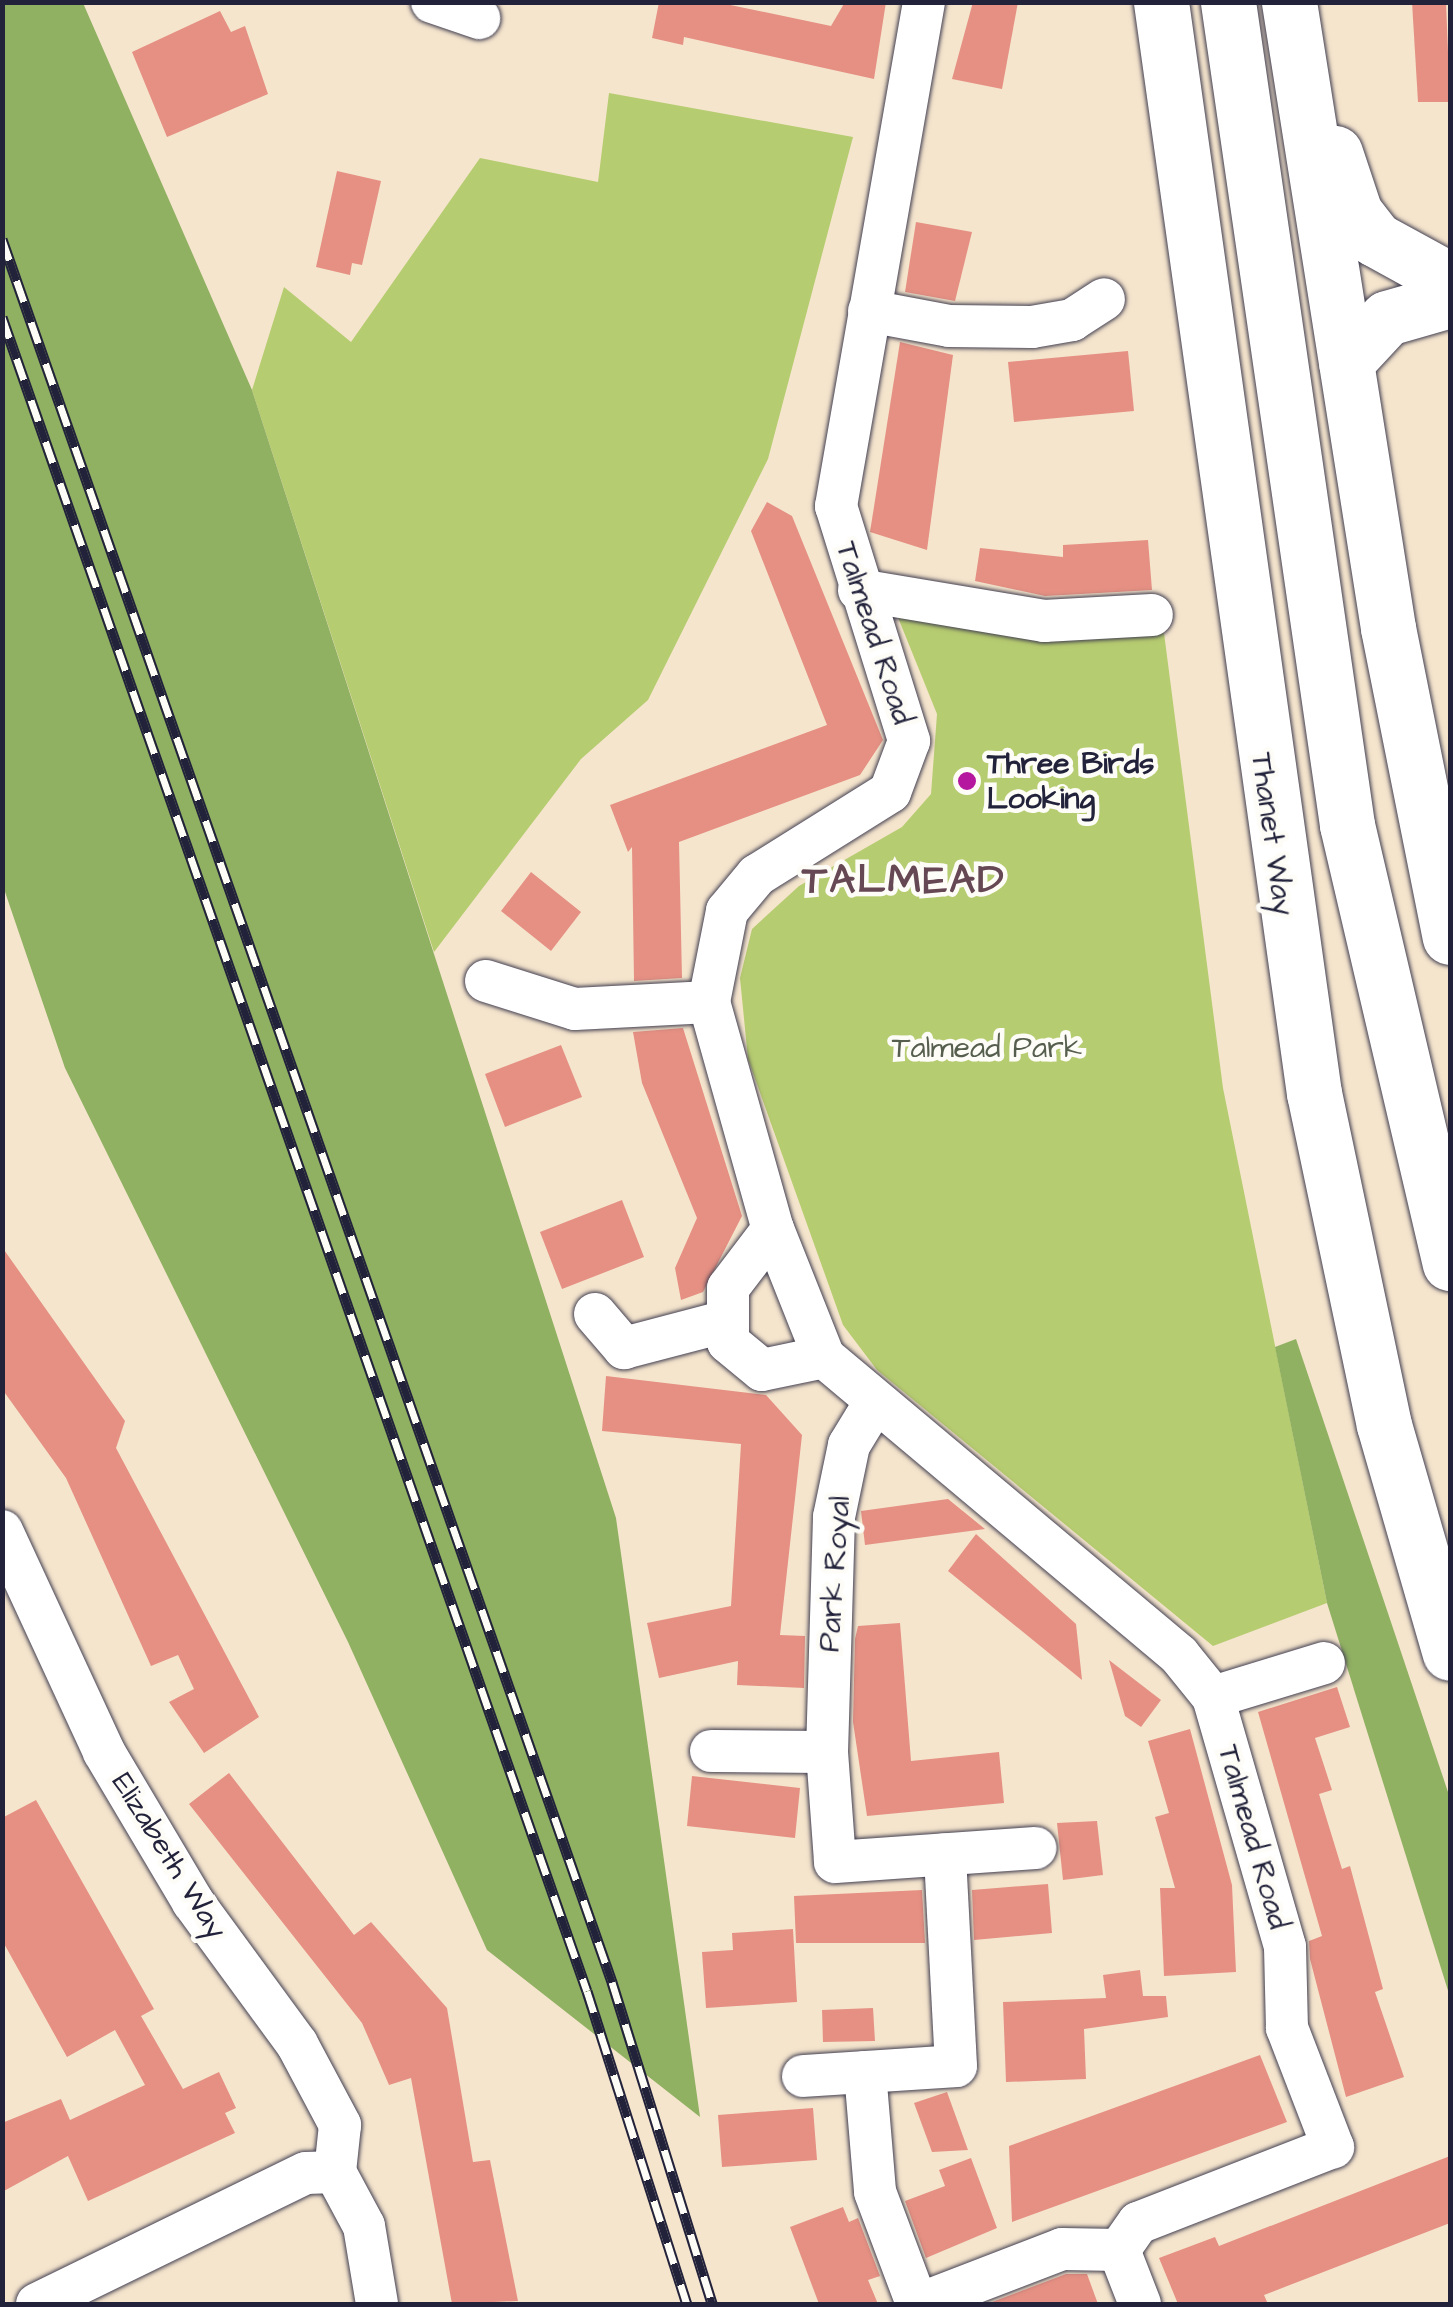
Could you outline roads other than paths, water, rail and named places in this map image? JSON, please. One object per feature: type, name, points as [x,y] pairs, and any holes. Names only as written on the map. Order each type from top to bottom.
[{"type":"highway","name":"Thanet Way","points":[[1161,2],[1301,1018],[1384,1425],[1450,1653]]},
{"type":"highway","points":[[1228,2],[1346,824],[1450,1263]]},
{"type":"highway","points":[[1289,2],[1346,362],[1450,936]]},
{"type":"highway","points":[[1305,2],[1355,213],[1397,256],[1450,280]]},
{"type":"highway","points":[[1346,362],[1386,318],[1450,300]]},
{"type":"street","points":[[432,2],[479,18]]},
{"type":"street","name":"Talmead Road","points":[[924,2],[836,506],[859,590],[910,741],[902,776],[871,810],[756,875],[727,911],[710,959],[709,1002],[773,1229],[824,1358],[874,1404],[1180,1656],[1214,1698],[1285,1947],[1287,2028],[1333,2147],[1159,2212],[1138,2223],[1118,2250]]},
{"type":"street","points":[[869,311],[950,326],[1032,326],[1072,320],[1104,299]]},
{"type":"street","points":[[859,590],[1044,620],[1152,615]]},
{"type":"street","points":[[486,981],[574,1009],[709,1002]]},
{"type":"street","points":[[773,1229],[728,1288],[723,1322],[745,1362],[762,1370],[824,1358]]},
{"type":"street","points":[[595,1314],[624,1348],[723,1322]]},
{"type":"street","name":"Park Royal","points":[[874,1404],[849,1445],[834,1517],[827,1752],[836,1862],[1036,1848]]},
{"type":"street","name":"Elizabeth Way","points":[[8,1558],[104,1752],[192,1902],[297,2044],[340,2125],[335,2172]]},
{"type":"street","points":[[1214,1698],[1324,1663]]},
{"type":"street","points":[[711,1751],[827,1752]]},
{"type":"street","points":[[803,2076],[956,2066],[945,1854]]},
{"type":"street","points":[[865,2072],[875,2192],[918,2304],[1062,2249],[1118,2250],[1140,2304]]},
{"type":"street","points":[[36,2304],[306,2173],[335,2172],[364,2226],[377,2304]]},
{"type":"railway","points":[[2,239],[612,1982],[712,2304]]},
{"type":"railway","points":[[2,317],[587,1991],[687,2304]]},
{"type":"place","name":"Three Birds Looking","points":[[967,781]]},
{"type":"district","name":"TALMEAD","points":[[904,881]]},
{"type":"park label","name":"Talmead Park","points":[[987,1048]]}]
